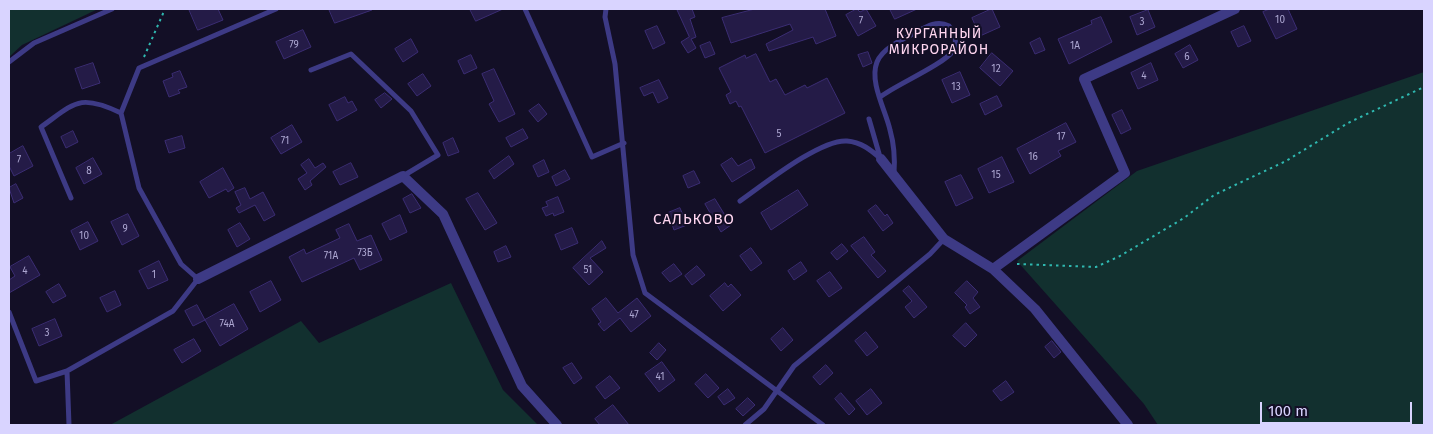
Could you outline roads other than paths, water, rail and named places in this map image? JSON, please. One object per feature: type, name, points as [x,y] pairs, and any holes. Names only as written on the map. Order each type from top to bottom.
[{"type":"street","points":[[993,270],[1125,174],[1084,79],[1235,9]]},
{"type":"street","points":[[881,159],[894,178],[944,239],[993,270],[1016,290],[1062,341],[1128,425]]},
{"type":"street","points":[[198,279],[403,176],[443,214],[522,386],[557,425]]},
{"type":"lane","points":[[9,62],[34,43],[112,9]]},
{"type":"lane","points":[[9,312],[36,381],[67,371],[173,312],[198,279],[181,264],[139,188],[120,113],[139,68],[276,9]]},
{"type":"lane","points":[[525,9],[592,157],[624,143]]},
{"type":"lane","points":[[606,9],[605,17],[616,64],[633,255],[645,294],[823,425]]},
{"type":"lane","points":[[880,97],[948,56],[955,46],[954,35],[949,26],[941,23],[930,25],[896,44],[881,56],[875,71],[880,97],[892,136],[894,178]]},
{"type":"lane","points":[[311,70],[351,54],[411,111],[438,155],[403,176]]},
{"type":"lane","points":[[70,198],[41,127],[75,103],[98,102],[120,113]]},
{"type":"lane","points":[[869,120],[881,159]]},
{"type":"lane","points":[[740,201],[813,152],[838,142],[845,141],[864,146],[881,159]]},
{"type":"lane","points":[[745,425],[764,409],[775,390],[794,366],[930,254],[944,239]]},
{"type":"lane","points":[[67,371],[69,425]]},
{"type":"district","name":"КУРГАННЫЙ МИКРОРАЙОН","points":[[939,42]]},
{"type":"district","name":"САЛЬКОВО","points":[[694,220]]}]
